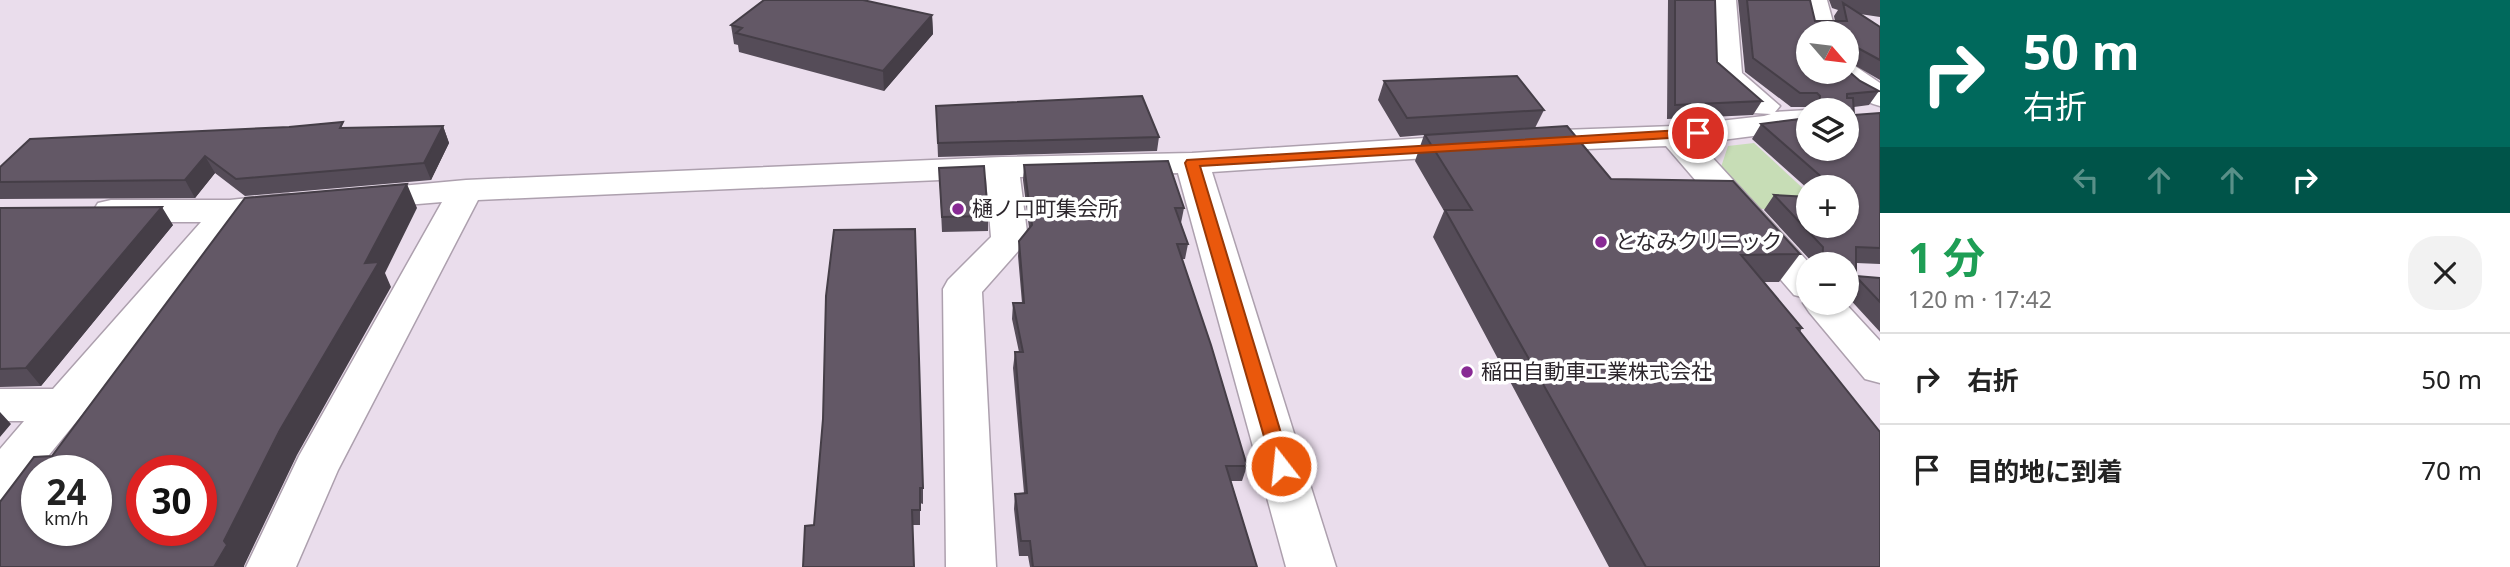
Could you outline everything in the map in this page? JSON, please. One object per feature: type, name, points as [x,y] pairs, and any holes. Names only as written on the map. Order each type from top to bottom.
[{"type":"street","points":[[1723,0],[1727,76],[1795,119]]},
{"type":"street","points":[[1814,0],[1819,21]]},
{"type":"street","points":[[1854,84],[1872,110]]},
{"type":"street","points":[[81,211],[230,211],[466,190],[1002,167],[1192,163],[1675,135],[1769,125],[1795,119]]},
{"type":"street","points":[[1675,135],[1796,270]]},
{"type":"street","points":[[1192,163],[1311,567]]},
{"type":"street","points":[[971,567],[962,289],[1010,240],[1002,167]]},
{"type":"street","points":[[271,567],[316,469],[466,190]]},
{"type":"street","points":[[0,481],[230,211]]},
{"type":"street","points":[[1835,315],[1880,368]]},
{"type":"street","points":[[0,405],[62,405]]},
{"type":"green space","points":[[1754,143],[1796,182],[1796,208],[1760,209],[1721,167],[1728,146]]},
{"type":"building","points":[[764,0],[863,0],[932,15],[883,71],[736,33],[742,28],[731,25]]},
{"type":"building","points":[[1675,0],[1715,0],[1717,62],[1762,101],[1675,105]]},
{"type":"building","points":[[1747,0],[1810,0],[1815,21],[1796,21],[1796,84],[1859,84],[1859,80],[1879,91],[1847,94],[1847,98],[1820,98],[1817,93],[1800,93],[1753,58]]},
{"type":"building","points":[[1843,3],[1880,27],[1880,60],[1859,49],[1859,21],[1847,21]]},
{"type":"building","points":[[1517,76],[1544,110],[1407,118],[1384,81]]},
{"type":"building","points":[[1142,96],[1159,137],[938,143],[936,106]]},
{"type":"building","points":[[1880,113],[1880,248],[1856,247],[1856,252],[1823,252],[1823,247],[1815,238],[1859,238],[1859,175],[1819,175],[1803,161],[1859,161],[1859,115]]},
{"type":"building","points":[[1796,120],[1796,155],[1761,124]]},
{"type":"building","points":[[343,122],[340,128],[443,126],[424,163],[236,179],[205,156],[185,180],[0,182],[0,167],[30,139]]},
{"type":"building","points":[[1567,126],[1611,179],[1733,181],[1798,252],[1741,255],[1802,328],[1797,328],[1880,432],[1880,567],[1646,567],[1445,210],[1472,210],[1425,135]]},
{"type":"building","points":[[1168,161],[1184,208],[1175,208],[1188,244],[1177,244],[1247,466],[1226,466],[1257,567],[1033,567],[1030,541],[1021,541],[1015,494],[1027,493],[1015,352],[1023,352],[1013,303],[1024,303],[1019,241],[1032,225],[1024,165]]},
{"type":"building","points":[[984,166],[988,216],[942,217],[939,168]]},
{"type":"building","points":[[407,184],[365,263],[379,262],[280,430],[224,541],[227,545],[214,567],[0,567],[0,502],[21,474],[21,546],[112,546],[112,455],[53,455],[245,198]]},
{"type":"building","points":[[1774,195],[1796,196],[1796,218]]},
{"type":"building","points":[[162,207],[26,368],[0,369],[0,208]]},
{"type":"building","points":[[915,229],[923,488],[920,488],[920,510],[912,510],[914,567],[803,567],[805,526],[814,525],[823,419],[826,296],[834,230]]},
{"type":"building","points":[[1859,276],[1880,278],[1880,302],[1859,280]]},
{"type":"place","name":"樋ノ口町集会所","points":[[958,209]]},
{"type":"place","name":"となみクリニック","points":[[1601,242]]},
{"type":"place","name":"稲田自動車工業株式会社","points":[[1467,372]]},
{"type":"route","points":[[1281,466],[1192,163],[1698,133]]}]
